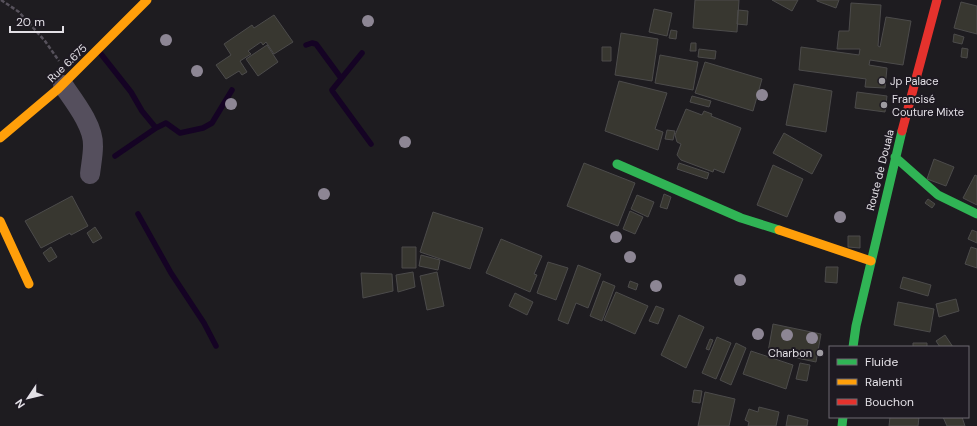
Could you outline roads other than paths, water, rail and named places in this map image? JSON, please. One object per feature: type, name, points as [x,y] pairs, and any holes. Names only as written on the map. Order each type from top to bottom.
[{"type":"main road","name":"Rue 6.675","points":[[0,138],[33,113],[147,0]]},
{"type":"main road","name":"Route de Douala","points":[[853,346],[856,326],[895,157],[937,0]]},
{"type":"main road","points":[[895,157],[938,195],[977,214]]},
{"type":"main road","points":[[617,164],[741,218],[871,261]]},
{"type":"main road","points":[[0,221],[29,284]]},
{"type":"street","points":[[66,81],[78,109],[90,129],[94,145],[90,174]]},
{"type":"waterway","points":[[306,45],[312,43],[316,44],[341,78]]},
{"type":"waterway","points":[[362,53],[332,90],[371,144]]},
{"type":"waterway","points":[[101,54],[131,92],[142,111],[156,128]]},
{"type":"waterway","points":[[115,156],[156,128],[166,123],[180,133],[203,128],[212,123],[232,90]]},
{"type":"waterway","points":[[138,214],[171,273],[204,323],[216,346]]},
{"type":"place","name":"Jp Palace","points":[[882,81]]},
{"type":"place","name":"Francisé Couture Mixte","points":[[884,105]]},
{"type":"place","name":"Charbon","points":[[820,353]]}]
